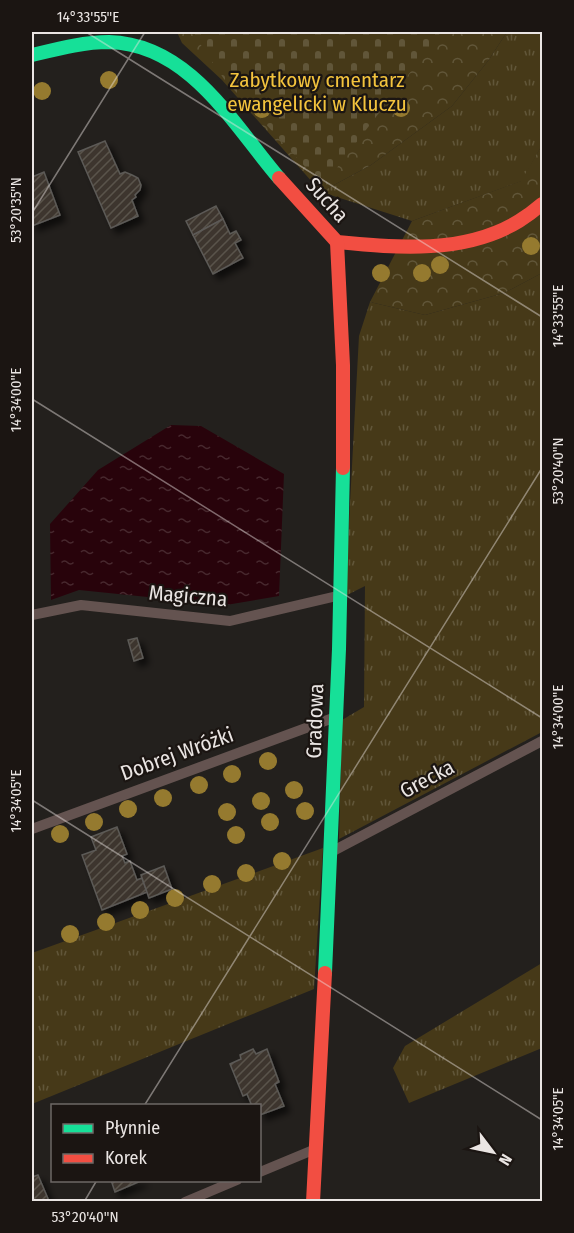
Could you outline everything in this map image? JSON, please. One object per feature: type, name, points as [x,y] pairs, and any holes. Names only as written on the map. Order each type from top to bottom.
[{"type":"street","name":"Sucha","points":[[32,55],[75,45],[108,42],[137,46],[163,55],[201,85],[337,242],[416,247],[460,243],[499,233],[543,204]]},
{"type":"street","name":"Gradowa","points":[[313,1202],[340,595],[344,380],[342,298],[337,242]]},
{"type":"lane","name":"Magiczna","points":[[32,615],[81,605],[230,621],[340,595]]},
{"type":"lane","name":"Dobrej Wróżki","points":[[32,829],[336,717]]},
{"type":"lane","name":"Grecka","points":[[330,853],[543,741]]},
{"type":"lane","points":[[261,1172],[316,1149]]},
{"type":"lane","points":[[185,1202],[232,1182]]},
{"type":"green space","name":"Zabytkowy cmentarz ewangelicki w Kluczu","points":[[177,32],[507,32],[488,61],[452,106],[371,165],[321,192],[222,80],[182,43]]},
{"type":"green space","name":"Zabytkowy cmentarz ewangelicki w Kluczu","points":[[192,32],[441,32],[323,186],[224,79]]},
{"type":"green space","points":[[507,32],[542,32],[542,145],[522,181],[412,221],[321,192],[371,165],[452,106],[488,61]]},
{"type":"green space","points":[[542,145],[542,273],[504,293],[425,315],[370,302],[412,221],[521,181]]},
{"type":"green space","points":[[542,273],[542,732],[339,839],[342,720],[364,707],[365,586],[345,596],[359,336],[370,302],[425,315],[504,293]]},
{"type":"green space","points":[[323,848],[314,989],[32,1104],[32,953]]},
{"type":"green space","points":[[542,963],[542,1048],[409,1103],[393,1068],[405,1046]]},
{"type":"water","points":[[171,425],[201,426],[284,474],[279,596],[226,605],[79,590],[51,600],[50,524],[98,470]]},
{"type":"building","points":[[105,141],[120,174],[125,172],[138,178],[141,185],[136,197],[132,200],[138,216],[111,228],[78,152]]},
{"type":"building","points":[[44,172],[60,215],[32,226],[32,177]]},
{"type":"building","points":[[216,206],[223,219],[193,235],[186,221]]},
{"type":"building","points":[[223,219],[230,234],[236,231],[241,240],[235,243],[243,258],[213,274],[193,235]]},
{"type":"building","points":[[137,638],[143,658],[134,661],[128,640]]},
{"type":"building","points":[[117,827],[127,854],[122,856],[125,863],[130,861],[137,880],[142,878],[147,892],[102,910],[82,855],[96,850],[91,837]]},
{"type":"building","points":[[164,866],[172,889],[149,898],[141,875]]},
{"type":"building","points":[[253,1049],[256,1054],[267,1049],[279,1082],[275,1084],[284,1106],[261,1115],[261,1104],[251,1104],[247,1094],[243,1096],[230,1064],[241,1059],[240,1055]]},
{"type":"building","points":[[38,1175],[49,1201],[32,1202],[32,1177]]},
{"type":"building","points":[[112,1182],[138,1182],[115,1192]]},
{"type":"traffic: fast","points":[[32,55],[60,48],[109,42],[137,46],[163,56],[207,90],[279,178]]},
{"type":"traffic: fast","points":[[325,973],[339,649],[343,468]]},
{"type":"traffic: jam","points":[[279,178],[337,242],[407,247],[454,244],[498,232],[519,221],[542,204]]},
{"type":"traffic: jam","points":[[337,242],[343,365],[343,468]]},
{"type":"traffic: jam","points":[[313,1202],[325,973]]}]
